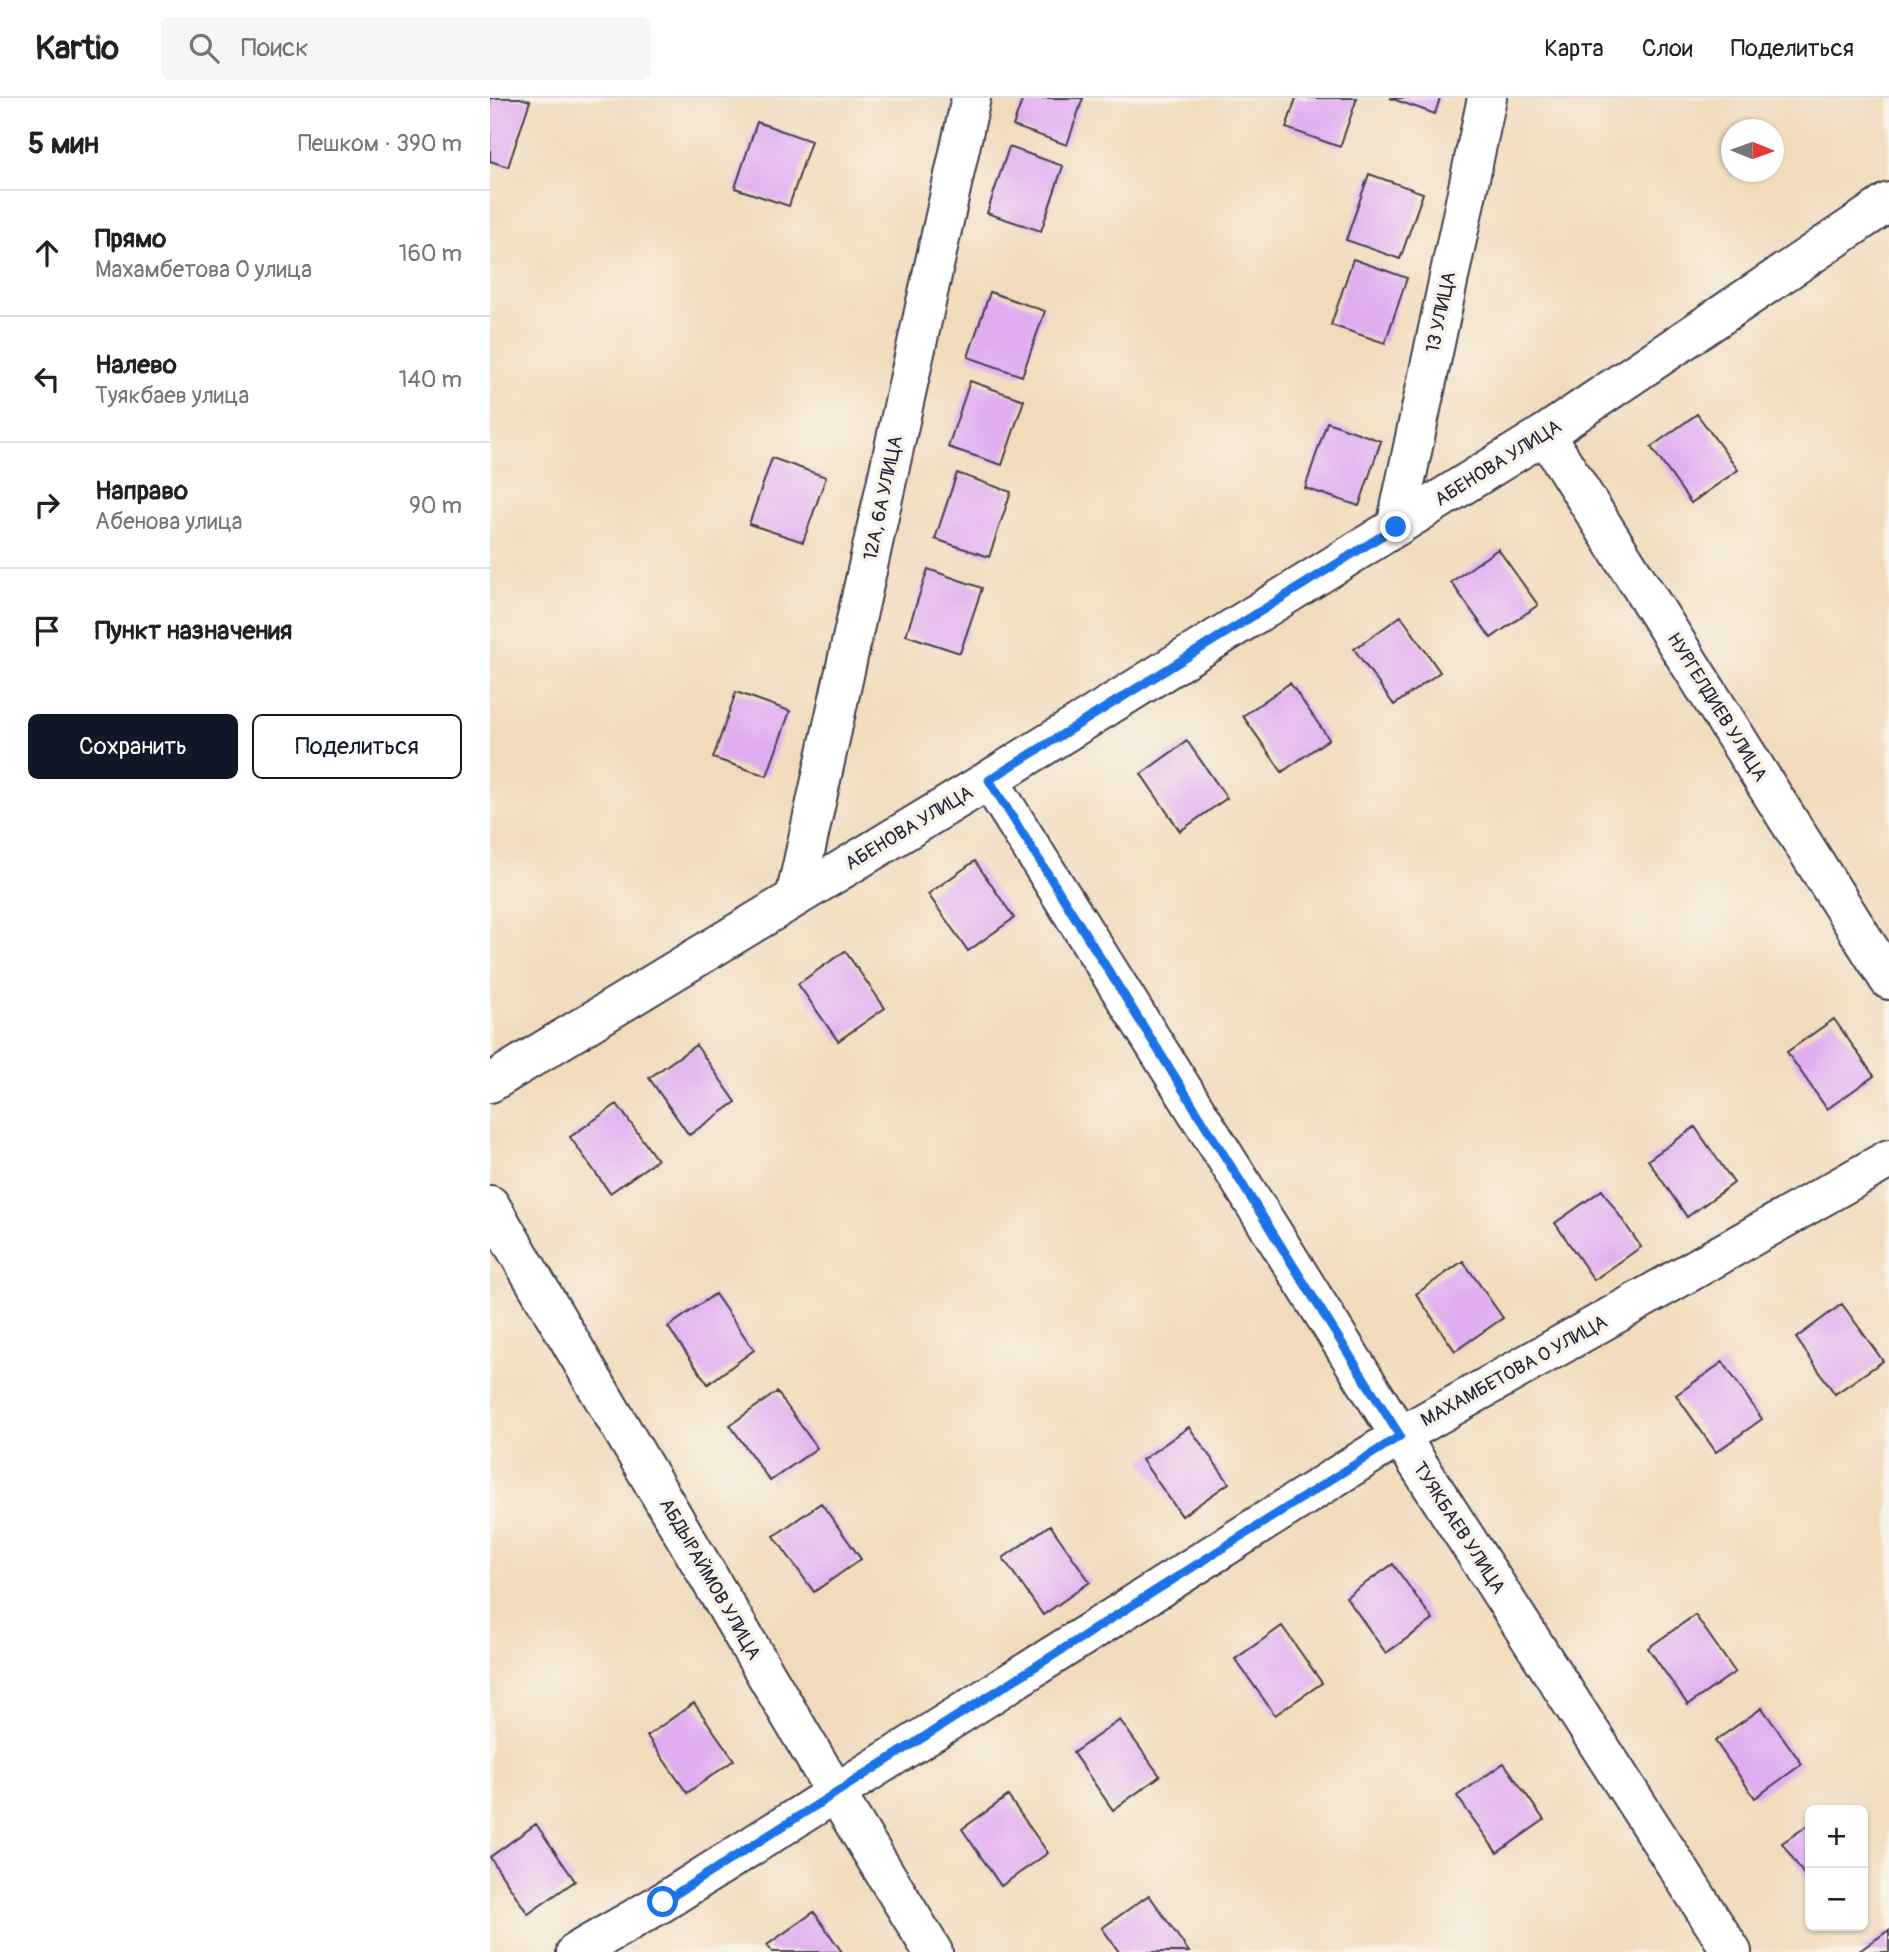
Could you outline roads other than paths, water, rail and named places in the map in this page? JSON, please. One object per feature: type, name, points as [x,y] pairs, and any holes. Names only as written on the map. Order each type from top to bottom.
[{"type":"street","name":"12А, 6А УЛИЦА","points":[[795,898],[971,98]]},
{"type":"street","name":"13 УЛИЦА","points":[[1396,527],[1486,98]]},
{"type":"street","name":"АБЕНОВА УЛИЦА","points":[[490,1083],[989,780],[1545,434],[1889,202]]},
{"type":"street","name":"НУРГЕЛДИЕВ УЛИЦА","points":[[1545,434],[1889,980]]},
{"type":"street","name":"ТУЯКБАЕВ УЛИЦА","points":[[989,780],[1400,1436],[1732,1952]]},
{"type":"street","name":"МАХАМБЕТОВА О УЛИЦА","points":[[576,1952],[663,1902],[1400,1436],[1889,1159]]},
{"type":"street","name":"АБДЫРАЙМОВ УЛИЦА","points":[[490,1205],[835,1792],[933,1952]]}]
